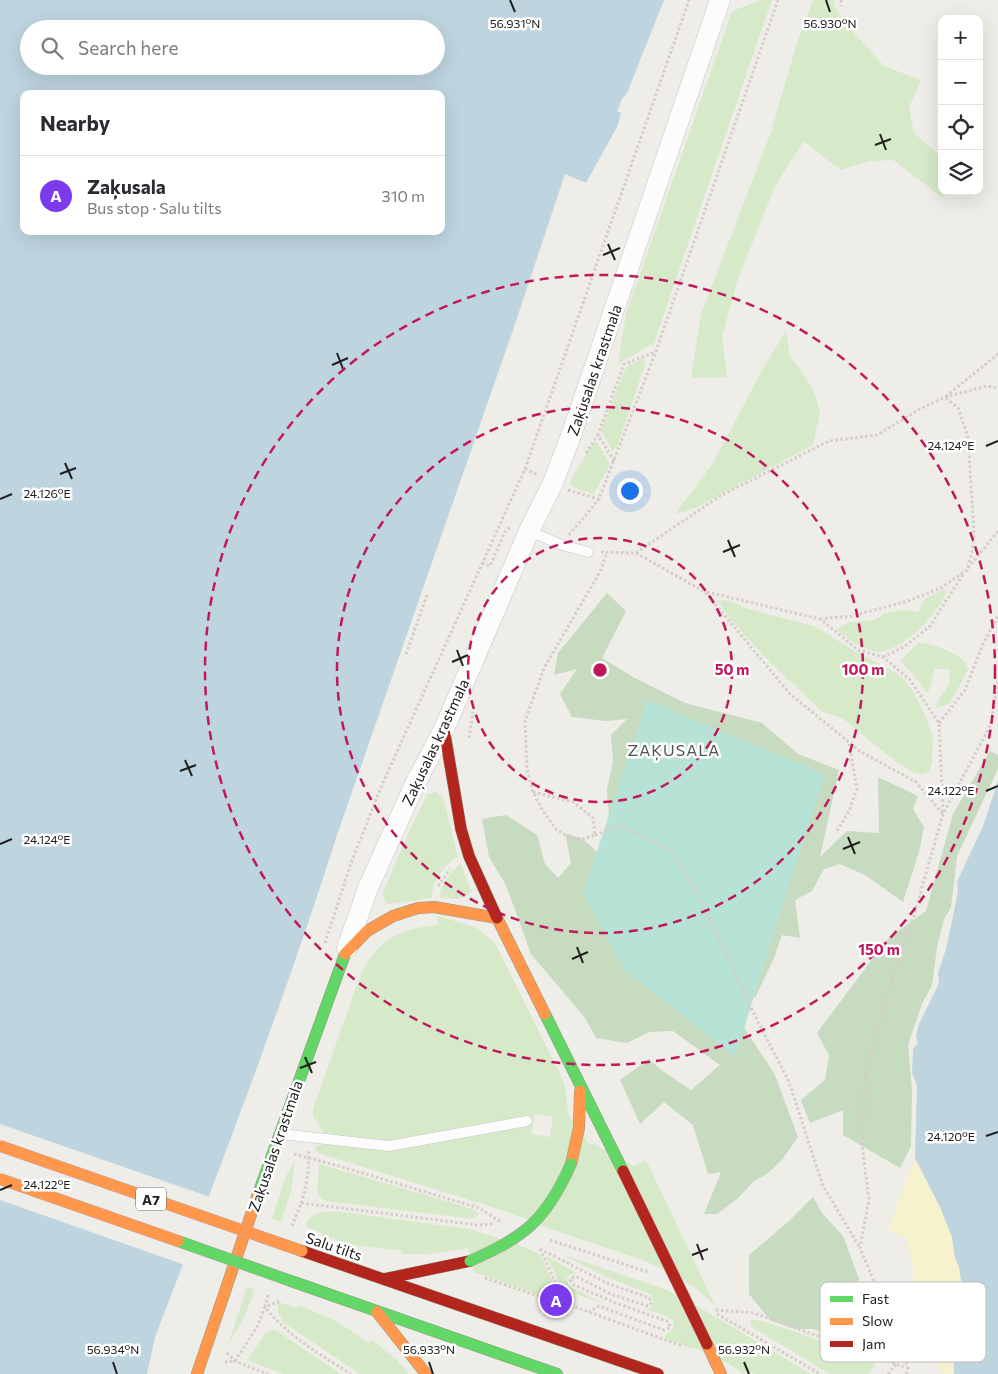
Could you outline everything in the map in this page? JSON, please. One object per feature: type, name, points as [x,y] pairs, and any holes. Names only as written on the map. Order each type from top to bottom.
[{"type":"main road","points":[[444,730],[461,829],[469,856],[497,918],[623,1171],[721,1374]]},
{"type":"main road","points":[[344,954],[367,931],[393,916],[418,908],[434,906],[497,918]]},
{"type":"main road","name":"Zaķusalas krastmala","points":[[197,1374],[279,1134],[344,954]]},
{"type":"main road","points":[[384,1279],[470,1261],[500,1249],[516,1240],[531,1228],[551,1205],[562,1187],[571,1164],[579,1135],[582,1111],[579,1084]]},
{"type":"main road","name":"Salu tilts","points":[[0,1146],[658,1374]]},
{"type":"main road","name":"A7","points":[[0,1179],[557,1374]]},
{"type":"main road","points":[[377,1312],[426,1374]]},
{"type":"street","name":"Zaķusalas krastmala","points":[[344,954],[368,888],[383,854],[414,786],[444,730],[529,531],[553,483],[573,430],[720,0]]},
{"type":"lane","points":[[529,531],[562,545],[588,552]]},
{"type":"lane","points":[[279,1134],[389,1146],[527,1121]]},
{"type":"path","points":[[482,563],[525,469],[689,0]]},
{"type":"path","points":[[562,545],[598,499],[614,461],[656,351],[778,0]]},
{"type":"path","points":[[841,0],[841,6]]},
{"type":"path","points":[[614,461],[598,435],[624,364],[656,351]]},
{"type":"path","points":[[945,397],[998,354]]},
{"type":"path","points":[[636,553],[728,492],[829,442],[877,435],[918,410],[945,397],[987,386],[998,388]]},
{"type":"path","points":[[588,552],[636,553],[705,592],[820,619],[852,616],[908,601],[941,588],[967,570],[974,535],[968,437],[958,408],[945,397]]},
{"type":"path","points":[[525,469],[566,490],[598,499]]},
{"type":"path","points":[[883,657],[904,647],[930,626],[967,570],[998,531]]},
{"type":"path","points":[[607,552],[601,570],[544,668],[525,721],[527,769],[533,792],[543,811],[556,829],[570,838],[583,839],[621,826],[669,849],[698,894],[751,1008],[789,1082],[822,1186],[860,1248],[874,1282]]},
{"type":"path","points":[[705,592],[790,694],[861,752],[916,782],[943,814]]},
{"type":"path","points":[[406,654],[427,595]]},
{"type":"path","points":[[939,724],[965,690],[998,616]]},
{"type":"path","points":[[820,619],[858,650],[883,657],[910,680],[939,724],[943,814]]},
{"type":"path","points":[[860,1248],[869,1198],[862,1146],[866,1076],[889,988],[914,915],[943,814],[992,724],[998,681]]},
{"type":"path","points":[[837,831],[849,811],[857,789],[849,742]]},
{"type":"path","points":[[533,792],[573,802],[593,818],[595,835]]},
{"type":"path","points":[[438,891],[438,886],[454,864]]},
{"type":"path","points":[[291,1154],[340,1166],[479,1208],[503,1224],[478,1225],[301,1203]]},
{"type":"path","points":[[291,1226],[305,1193],[309,1164]]},
{"type":"path","points":[[295,1220],[299,1224]]},
{"type":"path","points":[[543,1238],[651,1272]]},
{"type":"path","points":[[540,1249],[609,1284],[647,1297],[651,1300],[651,1304],[648,1306],[613,1295],[577,1277],[570,1280],[574,1285],[616,1303],[669,1322],[670,1328],[664,1330],[599,1306],[589,1312]]},
{"type":"path","points":[[542,1254],[560,1293],[568,1304]]},
{"type":"path","points":[[485,1278],[568,1304],[684,1346]]},
{"type":"path","points":[[235,1361],[256,1327],[265,1307],[268,1294]]},
{"type":"path","points":[[265,1307],[282,1300]]},
{"type":"path","points":[[265,1307],[277,1322],[300,1342],[351,1374]]},
{"type":"path","points":[[820,1337],[754,1313],[710,1310],[820,1374]]},
{"type":"path","points":[[223,1349],[235,1361],[268,1374]]},
{"type":"path","points":[[222,1368],[224,1362],[235,1361]]},
{"type":"path","points":[[890,1362],[908,1368]]},
{"type":"path","points":[[906,1362],[908,1368],[906,1374]]},
{"type":"path","points":[[888,1374],[896,1364]]},
{"type":"green space","points":[[762,0],[772,0],[654,343],[618,364],[626,314],[732,11]]},
{"type":"green space","points":[[813,0],[835,0],[834,6],[854,33],[884,66],[921,80],[909,107],[914,133],[938,154],[938,194],[893,160],[870,161],[840,170],[804,141],[776,184],[738,279],[722,337],[727,377],[691,378],[701,314],[771,132],[797,43]]},
{"type":"green space","points":[[786,331],[790,357],[801,370],[814,392],[820,412],[813,445],[695,508],[675,514],[713,463],[765,365]]},
{"type":"green space","points":[[642,359],[646,362],[617,447],[612,451],[601,430],[626,367]]},
{"type":"green space","points":[[594,442],[597,442],[609,463],[608,469],[593,494],[573,487],[570,484]]},
{"type":"green space","points":[[944,589],[947,592],[927,621],[906,640],[895,647],[884,651],[869,650],[836,630],[849,622],[875,620],[883,614],[904,610],[918,612],[925,599]]},
{"type":"green space","points":[[607,593],[626,611],[602,658],[635,678],[685,703],[762,723],[798,754],[839,770],[820,857],[847,831],[879,833],[878,777],[918,796],[913,809],[924,827],[919,852],[903,902],[865,875],[840,864],[824,869],[812,891],[795,900],[800,938],[782,935],[774,958],[755,998],[697,867],[609,818],[607,789],[613,762],[611,735],[627,719],[606,721],[572,717],[560,694],[577,669],[554,675],[558,653]]},
{"type":"green space","points":[[717,600],[731,601],[745,608],[816,627],[903,678],[914,693],[926,717],[933,738],[932,763],[929,772],[920,774],[912,772],[895,761],[842,718],[821,711],[763,655],[730,619]]},
{"type":"green space","points":[[918,643],[929,644],[947,650],[958,656],[965,663],[968,670],[950,703],[936,708],[939,698],[950,684],[949,669],[935,669],[928,693],[901,661]]},
{"type":"green space","points":[[647,700],[825,775],[735,1057],[625,970],[583,894]]},
{"type":"green space","points":[[990,751],[998,755],[998,769],[957,856],[951,907],[944,919],[937,947],[932,985],[922,1004],[908,1045],[912,1090],[911,1146],[900,1168],[843,1135],[843,1110],[810,1123],[801,1100],[825,1080],[829,1055],[817,1033],[890,937],[926,911],[953,814]]},
{"type":"green space","points":[[436,792],[443,797],[458,857],[448,864],[440,874],[434,886],[432,898],[388,904],[384,899],[383,893],[405,840],[428,794]]},
{"type":"green space","points":[[506,815],[537,835],[545,864],[558,878],[571,863],[565,833],[583,839],[598,853],[705,957],[745,1029],[775,1075],[798,1137],[781,1161],[767,1174],[754,1181],[738,1198],[717,1214],[704,1214],[721,1172],[708,1174],[693,1125],[664,1102],[640,1124],[620,1080],[649,1059],[661,1070],[691,1090],[720,1065],[673,1031],[649,1032],[627,1043],[596,1038],[585,1018],[531,954],[506,885],[489,857],[482,819]]},
{"type":"green space","points":[[461,864],[471,890],[462,898],[440,898],[440,893],[447,879]]},
{"type":"green space","points":[[438,916],[475,927],[495,943],[562,1078],[566,1091],[568,1114],[590,1145],[594,1144],[634,1166],[646,1160],[715,1305],[694,1287],[671,1273],[645,1261],[508,1212],[315,1152],[316,1146],[323,1144],[390,1142],[325,1135],[313,1116],[313,1109],[359,979],[372,955],[389,939],[400,934],[438,925]],"holes":[[[535,1114],[553,1117],[550,1137],[531,1134]]]},
{"type":"green space","points":[[295,1161],[291,1191],[281,1222],[272,1219],[286,1176]]},
{"type":"green space","points":[[319,1164],[463,1206],[475,1210],[478,1215],[473,1219],[325,1201],[317,1194]]},
{"type":"green space","points":[[813,1197],[822,1213],[843,1236],[859,1279],[858,1282],[820,1282],[820,1331],[813,1329],[795,1329],[770,1320],[749,1294],[749,1255],[788,1222]]},
{"type":"green space","points":[[333,1211],[470,1229],[524,1247],[539,1254],[558,1293],[553,1295],[541,1291],[540,1295],[474,1272],[468,1248],[429,1254],[404,1254],[401,1253],[401,1250],[359,1246],[322,1236],[323,1234],[305,1226],[310,1218],[316,1214]]},
{"type":"green space","points":[[561,1254],[667,1290],[811,1374],[754,1374],[746,1370],[744,1374],[728,1363],[665,1338],[666,1334],[673,1329],[673,1322],[663,1314],[646,1310],[653,1304],[650,1294],[606,1277]]},
{"type":"green space","points":[[546,1256],[577,1273],[571,1274],[567,1278],[569,1286],[605,1304],[563,1290]]},
{"type":"green space","points":[[247,1287],[255,1289],[244,1318],[228,1345]]},
{"type":"green space","points":[[278,1302],[297,1308],[299,1305],[336,1321],[369,1343],[372,1340],[397,1360],[409,1374],[360,1374],[283,1322],[278,1312]]},
{"type":"green space","points":[[751,1320],[758,1320],[820,1341],[820,1362],[874,1362],[875,1364],[869,1374],[830,1374],[755,1329],[750,1324]]},
{"type":"green space","points":[[276,1330],[341,1374],[283,1374],[247,1360],[266,1333]]},
{"type":"sand","points":[[915,1158],[940,1207],[952,1237],[961,1282],[911,1282],[914,1272],[906,1237],[888,1230]]},
{"type":"sand","points":[[936,1362],[954,1362],[954,1374],[942,1374]]},
{"type":"water","points":[[0,0],[664,0],[627,93],[617,111],[621,113],[618,125],[586,183],[565,174],[513,330],[273,1024],[155,1337],[147,1374],[0,1374]]},
{"type":"water","points":[[998,781],[998,1374],[954,1374],[954,1362],[986,1362],[986,1282],[961,1282],[952,1237],[940,1207],[915,1158],[917,1085],[912,1073],[913,1049],[918,1043],[916,1037],[918,1026],[939,983],[938,973],[946,949],[958,892],[957,882],[983,826]]},
{"type":"pier","points":[[0,1124],[210,1197],[185,1265],[0,1200]]},
{"type":"traffic: fast","points":[[258,1194],[345,954]]},
{"type":"traffic: fast","points":[[545,1014],[623,1171]]},
{"type":"traffic: fast","points":[[470,1261],[505,1244],[520,1235],[532,1224],[543,1213],[562,1183],[571,1164]]},
{"type":"traffic: fast","points":[[178,1241],[291,1281]]},
{"type":"traffic: fast","points":[[291,1281],[557,1374]]},
{"type":"traffic: slow","points":[[345,954],[367,931],[393,916],[418,908],[434,907],[497,918],[545,1014]]},
{"type":"traffic: slow","points":[[571,1164],[579,1128],[580,1091]]},
{"type":"traffic: slow","points":[[0,1146],[302,1251]]},
{"type":"traffic: slow","points":[[0,1179],[178,1241]]},
{"type":"traffic: slow","points":[[197,1374],[258,1194]]},
{"type":"traffic: slow","points":[[377,1312],[426,1374]]},
{"type":"traffic: slow","points":[[707,1344],[721,1374]]},
{"type":"traffic: jam","points":[[444,729],[461,829],[469,856],[497,918]]},
{"type":"traffic: jam","points":[[623,1171],[707,1344]]},
{"type":"traffic: jam","points":[[302,1251],[658,1374]]},
{"type":"traffic: jam","points":[[384,1279],[470,1261]]},
{"type":"place","name":"Zaķusala","points":[[556,1300]]},
{"type":"district","name":"ZAĶUSALA","points":[[674,749]]}]
